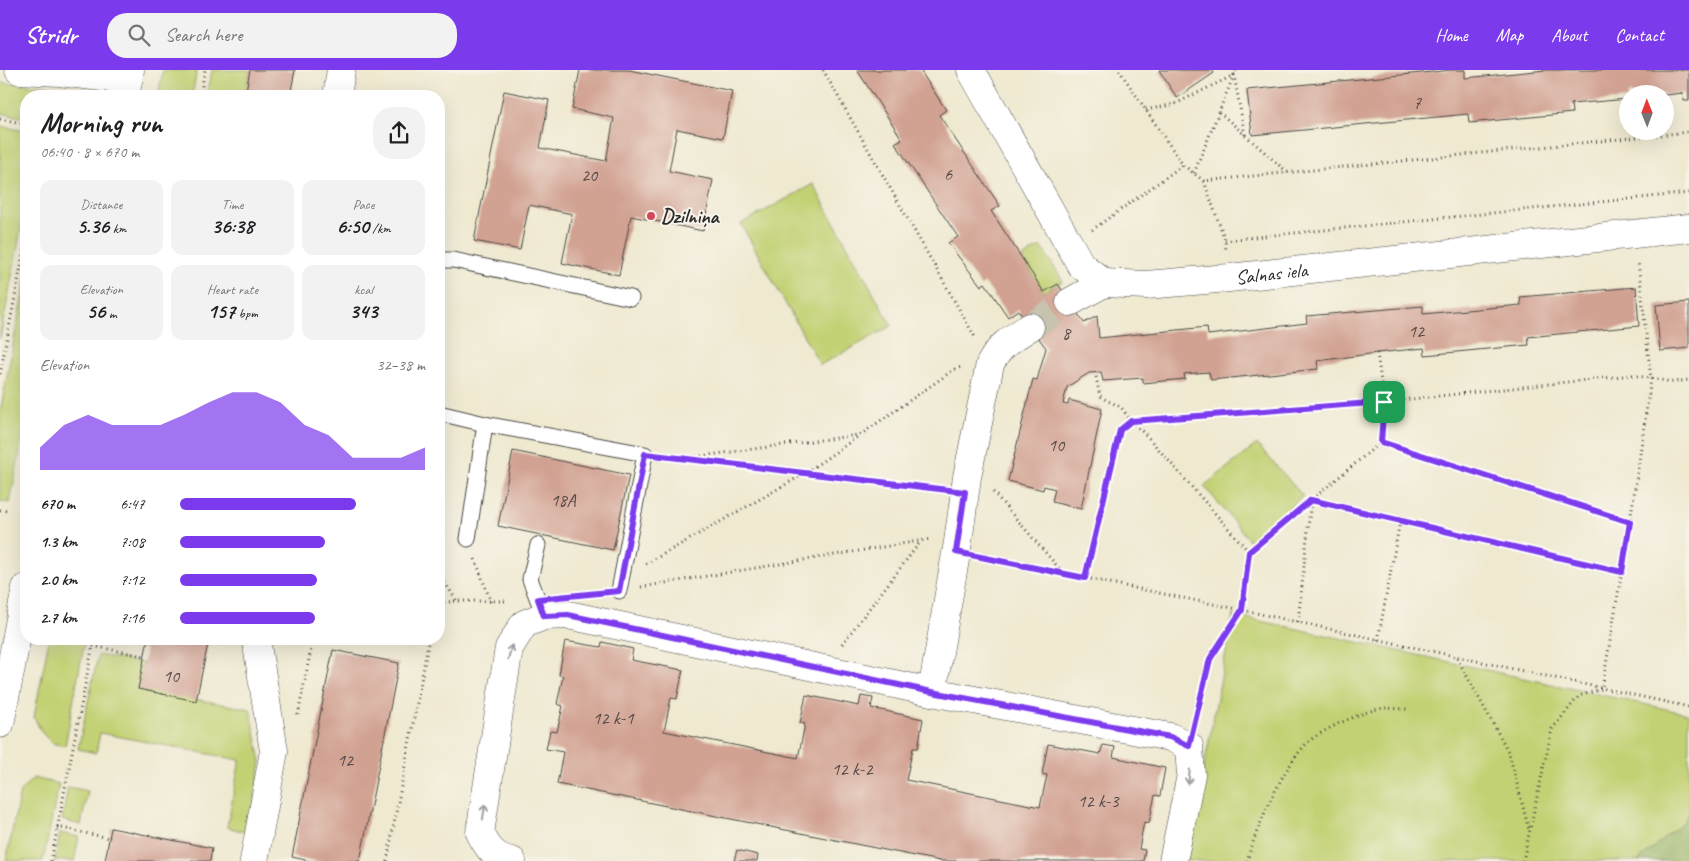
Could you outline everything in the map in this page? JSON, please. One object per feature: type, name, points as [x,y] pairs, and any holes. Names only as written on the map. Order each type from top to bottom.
[{"type":"street","points":[[19,70],[59,72],[128,82]]},
{"type":"street","points":[[338,90],[341,70]]},
{"type":"street","points":[[972,70],[1081,265],[1104,283],[1070,302]]},
{"type":"street","name":"Salnas iela","points":[[1104,283],[1146,285],[1229,278],[1689,228]]},
{"type":"street","points":[[932,692],[957,547],[977,490],[978,365],[1008,340],[1030,327]]},
{"type":"street","points":[[512,861],[488,850],[480,833],[510,648],[524,624],[541,607],[568,615],[932,692],[1170,737],[1189,746],[1191,775],[1173,861]]},
{"type":"street","points":[[0,724],[20,619]]},
{"type":"street","points":[[254,861],[274,751],[257,645]]},
{"type":"lane","points":[[445,260],[453,260],[631,298]]},
{"type":"lane","points":[[445,414],[645,454],[619,591]]},
{"type":"lane","points":[[468,539],[486,424]]},
{"type":"lane","points":[[538,544],[530,579],[541,607]]},
{"type":"path","points":[[201,90],[205,70]]},
{"type":"path","points":[[619,591],[640,567],[804,474],[955,368],[978,365],[823,70]]},
{"type":"path","points":[[1119,70],[1183,165],[1204,181],[1225,240],[1229,278]]},
{"type":"path","points":[[1194,174],[1236,70]]},
{"type":"path","points":[[1146,110],[1176,104],[1234,75]]},
{"type":"path","points":[[1234,75],[1245,135]]},
{"type":"path","points":[[1219,112],[1287,172]]},
{"type":"path","points":[[0,119],[20,123]]},
{"type":"path","points":[[1204,181],[1689,132]]},
{"type":"path","points":[[1070,246],[1183,165]]},
{"type":"path","points":[[1225,240],[1689,193]]},
{"type":"path","points":[[1602,688],[1630,522],[1651,379],[1634,233]]},
{"type":"path","points":[[0,374],[20,271]]},
{"type":"path","points":[[1189,746],[1210,659],[1242,610],[1249,552],[1381,442],[1384,402],[1377,353]]},
{"type":"path","points":[[1095,372],[1100,396],[1121,407],[1131,421],[1146,435],[1249,552]]},
{"type":"path","points":[[1085,578],[1120,430],[1131,421],[1384,402],[1632,375],[1672,382],[1689,380]]},
{"type":"path","points":[[680,459],[860,435]]},
{"type":"path","points":[[1381,442],[1630,522]]},
{"type":"path","points":[[645,454],[804,474],[977,490],[1064,574]]},
{"type":"path","points":[[1311,500],[1622,572]]},
{"type":"path","points":[[1298,622],[1311,500]]},
{"type":"path","points":[[0,510],[8,512]]},
{"type":"path","points":[[1378,640],[1400,521]]},
{"type":"path","points":[[619,591],[935,538],[957,547],[1064,574],[1242,610],[1689,707]]},
{"type":"path","points":[[468,539],[491,602]]},
{"type":"path","points":[[823,669],[921,541]]},
{"type":"path","points":[[445,583],[457,601]]},
{"type":"path","points":[[445,602],[491,602],[541,607]]},
{"type":"path","points":[[270,726],[298,717],[312,645]]},
{"type":"path","points":[[387,861],[428,645]]},
{"type":"path","points":[[51,861],[93,646],[144,656]]},
{"type":"path","points":[[1457,657],[1509,753],[1529,831]]},
{"type":"path","points":[[1523,861],[1552,729],[1579,696],[1602,688]]},
{"type":"path","points":[[1247,861],[1252,844],[1282,778],[1309,742],[1342,721],[1383,708],[1408,709]]},
{"type":"path","points":[[57,827],[109,838],[110,836]]},
{"type":"green space","points":[[163,70],[197,70],[193,90],[159,90]]},
{"type":"green space","points":[[212,70],[250,70],[246,90],[208,90]]},
{"type":"green space","points":[[0,83],[49,86],[48,90],[20,90],[20,117],[0,113]]},
{"type":"green space","points":[[0,126],[20,130],[20,234],[0,339]]},
{"type":"green space","points":[[813,184],[892,326],[820,365],[741,224]]},
{"type":"green space","points":[[1041,246],[1063,281],[1044,292],[1022,258]]},
{"type":"green space","points":[[20,309],[20,451],[10,503],[0,501],[0,412]]},
{"type":"green space","points":[[1257,444],[1303,496],[1250,541],[1204,486]]},
{"type":"green space","points":[[1233,615],[1689,714],[1689,861],[1186,861]]},
{"type":"green space","points":[[48,645],[84,645],[65,746],[52,743],[42,733],[34,717]]},
{"type":"green space","points":[[131,645],[147,645],[146,648]]},
{"type":"green space","points":[[98,655],[143,663],[138,689],[250,709],[261,761],[249,833],[227,827],[240,760],[100,733],[96,753],[78,749]]},
{"type":"green space","points":[[33,778],[59,784],[43,861],[6,861],[20,792]]},
{"type":"green space","points":[[68,787],[88,791],[81,825],[62,820]]},
{"type":"green space","points":[[1689,812],[1689,861],[1638,861],[1684,821]]},
{"type":"green space","points":[[60,833],[79,837],[74,861],[55,861]]},
{"type":"building","points":[[250,70],[295,70],[291,90],[246,90]]},
{"type":"building","points":[[580,70],[629,70],[732,91],[723,138],[677,129],[669,171],[713,180],[703,231],[631,216],[619,275],[562,263],[572,214],[529,205],[520,250],[474,241],[504,91],[549,100],[540,148],[606,161],[614,118],[572,109]]},
{"type":"building","points":[[857,70],[920,70],[946,110],[939,115],[1000,206],[991,211],[1044,292],[1058,284],[1084,323],[1097,316],[1099,338],[1207,327],[1208,335],[1307,323],[1306,316],[1423,306],[1423,314],[1521,305],[1520,297],[1636,287],[1639,326],[1528,337],[1529,345],[1425,355],[1424,348],[1377,353],[1317,361],[1318,369],[1211,380],[1209,372],[1184,374],[1185,379],[1143,383],[1143,378],[1103,381],[1101,372],[1089,373],[1067,387],[1063,404],[1068,405],[1069,400],[1102,409],[1081,509],[1052,502],[1055,489],[1044,486],[1043,490],[1008,481],[1033,379],[1037,380],[1046,348],[1018,310],[1008,317],[985,283],[981,286],[948,243],[958,237],[895,143],[902,139]]},
{"type":"building","points":[[1159,70],[1212,70],[1214,73],[1177,98]]},
{"type":"building","points":[[1452,70],[1465,70],[1465,78],[1546,70],[1689,70],[1689,101],[1684,101],[1683,93],[1674,94],[1674,85],[1619,85],[1619,100],[1571,104],[1572,113],[1469,123],[1468,114],[1252,135],[1247,90]]},
{"type":"building","points":[[1689,302],[1689,348],[1660,351],[1656,305]]},
{"type":"building","points":[[513,451],[629,475],[613,550],[498,526]]},
{"type":"building","points":[[565,641],[601,647],[602,642],[633,649],[631,660],[683,670],[677,699],[671,698],[664,731],[798,758],[805,724],[800,723],[806,695],[859,706],[861,696],[873,698],[871,708],[923,719],[918,748],[913,748],[906,780],[1040,807],[1047,775],[1042,774],[1048,744],[1100,754],[1103,745],[1115,747],[1113,757],[1165,768],[1160,796],[1155,795],[1149,823],[1144,822],[1139,849],[1145,850],[1143,861],[940,861],[557,784],[563,752],[546,749],[550,731],[557,732],[563,706],[557,704],[563,676],[559,675]]},
{"type":"building","points":[[147,645],[208,645],[196,701],[138,689]]},
{"type":"building","points":[[333,650],[399,663],[360,861],[310,861],[292,857]]},
{"type":"building","points":[[111,828],[212,848],[210,861],[105,861]]},
{"type":"building","points":[[737,850],[758,855],[757,861],[734,861]]},
{"type":"tunnel","points":[[1030,327],[1070,302]]},
{"type":"place","name":"Dzilniņa","points":[[651,216]]},
{"type":"route","points":[[1384,402],[1381,442],[1630,522],[1622,572],[1311,500],[1249,552],[1242,610],[1210,659],[1189,746],[1170,737],[932,692],[568,615],[544,616],[538,599],[619,591],[645,454],[965,492],[956,552],[1085,578],[1120,430],[1131,421],[1384,402]]}]
